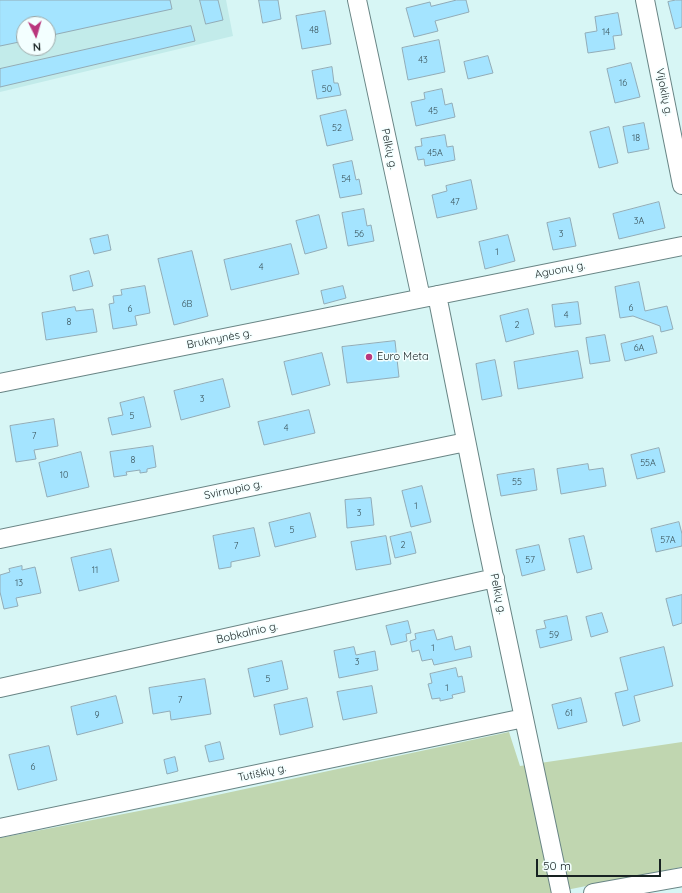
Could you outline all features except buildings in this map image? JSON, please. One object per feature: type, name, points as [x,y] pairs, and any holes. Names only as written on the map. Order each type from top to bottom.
[{"type":"street","name":"Pelkių g.","points":[[357,0],[466,442],[561,893]]},
{"type":"street","name":"Vijoklių g.","points":[[645,0],[682,185]]},
{"type":"street","name":"Aguonų g.","points":[[429,296],[682,246]]},
{"type":"street","name":"Bruknynės g.","points":[[0,383],[429,296]]},
{"type":"street","name":"Svirnupio g.","points":[[0,539],[466,442]]},
{"type":"street","name":"Bobkalnio g.","points":[[0,688],[495,578]]},
{"type":"street","name":"Tutiškių g.","points":[[0,828],[524,718]]},
{"type":"street","points":[[593,893],[682,877]]},
{"type":"shaded area","points":[[0,0],[226,0],[233,36],[0,92]]},
{"type":"green space","points":[[509,732],[520,766],[682,742],[682,867],[551,893],[0,893],[0,838],[180,803]]},
{"type":"place","name":"Euro Meta","points":[[369,357]]}]
